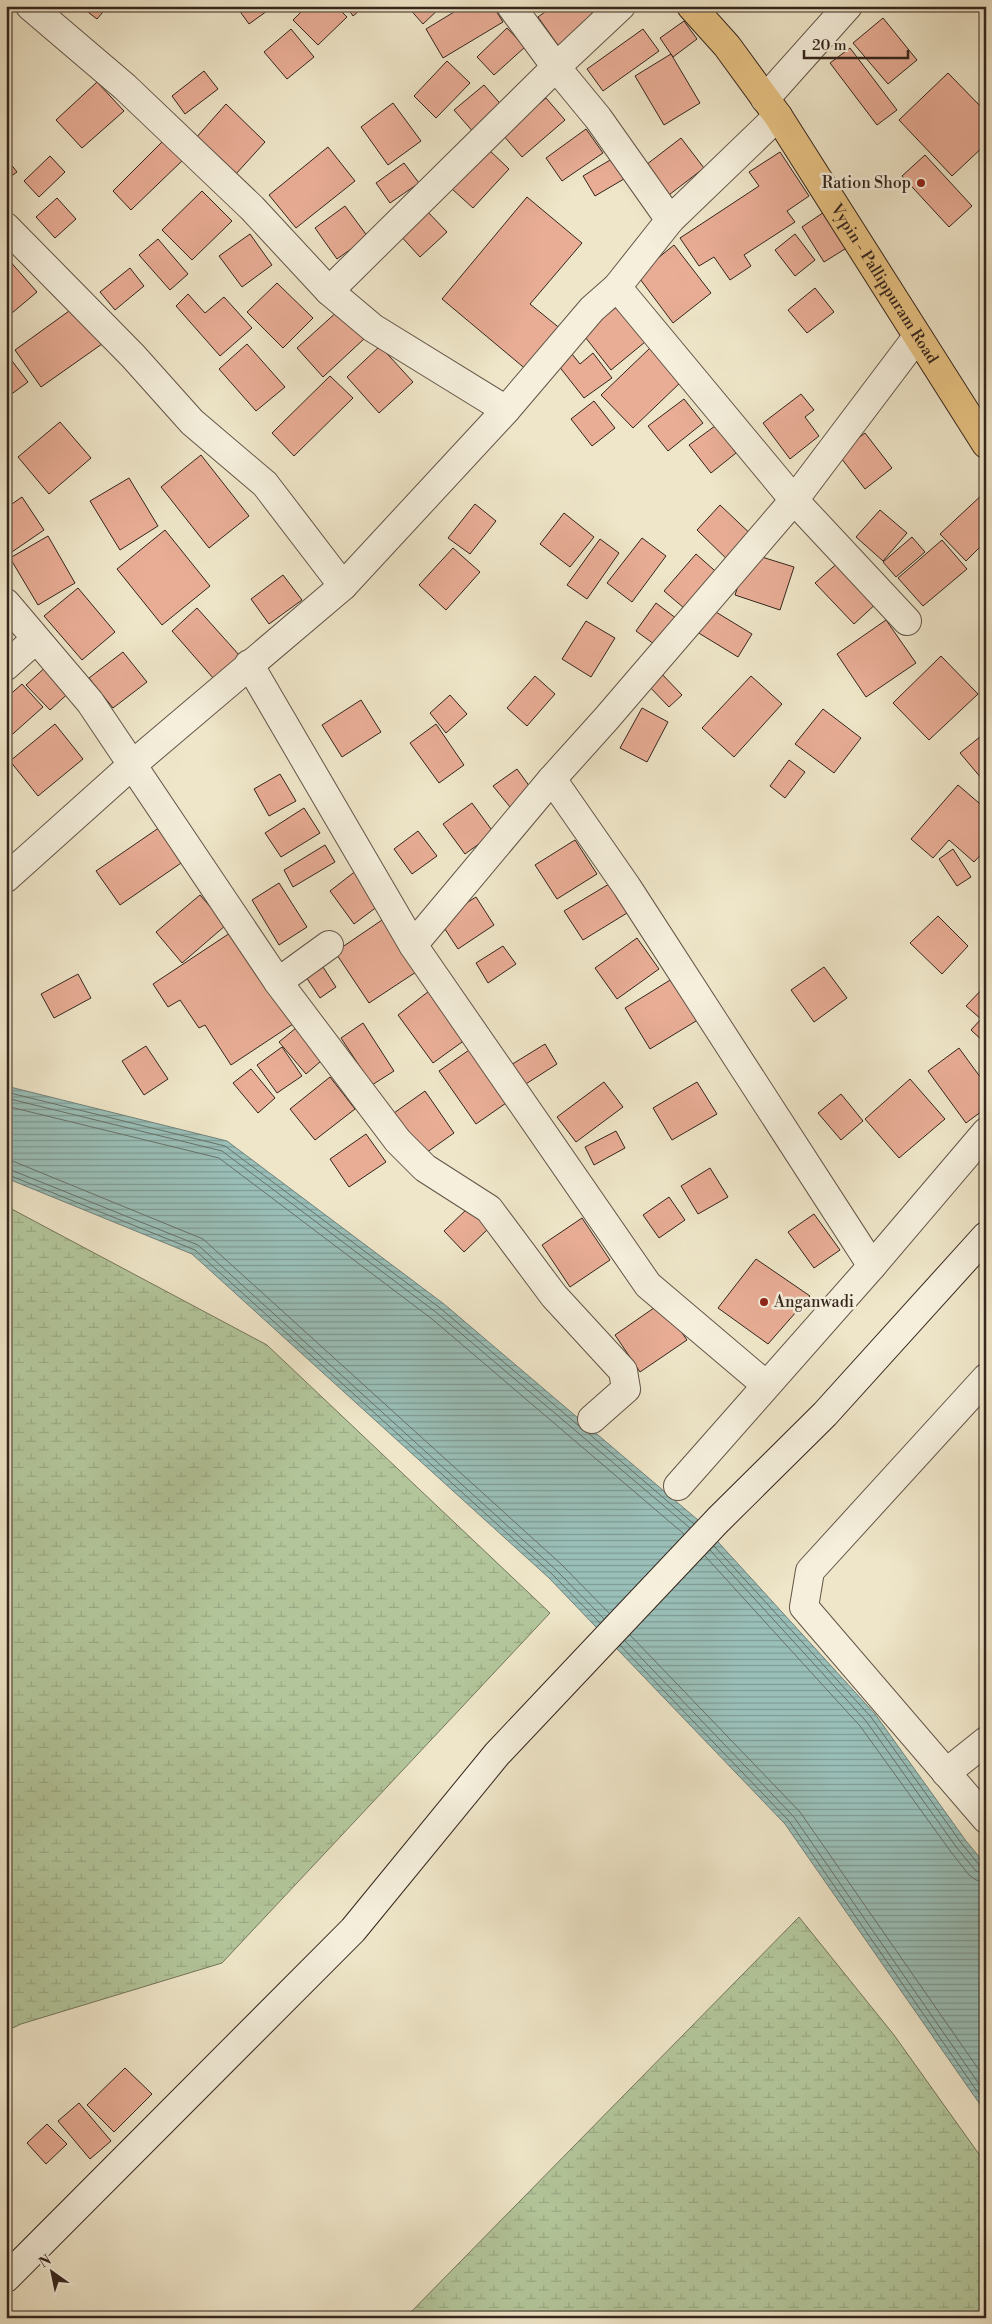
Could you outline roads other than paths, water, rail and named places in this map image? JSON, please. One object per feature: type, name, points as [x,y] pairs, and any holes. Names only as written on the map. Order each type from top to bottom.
[{"type":"main road","name":"Vypin - Pallippuram Road","points":[[691,6],[728,46],[771,107],[986,444]]},
{"type":"street","points":[[30,6],[125,86],[252,208],[329,292],[372,328],[506,410]]},
{"type":"street","points":[[511,6],[556,67],[598,118],[670,220]]},
{"type":"street","points":[[329,292],[556,67],[621,6]]},
{"type":"street","points":[[6,878],[132,765],[343,586],[506,410],[592,309],[617,287],[670,220],[771,107],[848,6]]},
{"type":"street","points":[[6,227],[134,356],[192,422],[265,484],[343,586]]},
{"type":"street","points":[[617,287],[794,500],[907,621]]},
{"type":"street","points":[[413,945],[552,779],[794,500],[917,337]]},
{"type":"street","points":[[6,603],[90,702],[278,982],[398,1141],[425,1168],[489,1209],[554,1296],[623,1372],[626,1389],[592,1419]]},
{"type":"street","points":[[6,666],[36,639]]},
{"type":"street","points":[[249,664],[413,945],[648,1285],[766,1385]]},
{"type":"street","points":[[552,779],[627,888],[872,1266]]},
{"type":"street","points":[[278,982],[329,945]]},
{"type":"street","points":[[678,1486],[872,1266],[986,1132]]},
{"type":"street","points":[[6,2278],[353,1930],[497,1754],[718,1520],[825,1414],[986,1236]]},
{"type":"street","points":[[986,1378],[810,1571],[804,1607],[986,1819]]},
{"type":"street","points":[[946,1773],[986,1741]]},
{"type":"water","points":[[6,1086],[227,1141],[444,1304],[698,1520],[875,1714],[966,1841],[986,1865],[986,2113],[785,1824],[549,1578],[192,1254],[6,1178]]},
{"type":"place","name":"Ration Shop","points":[[921,183]]},
{"type":"place","name":"Anganwadi","points":[[764,1302]]}]
